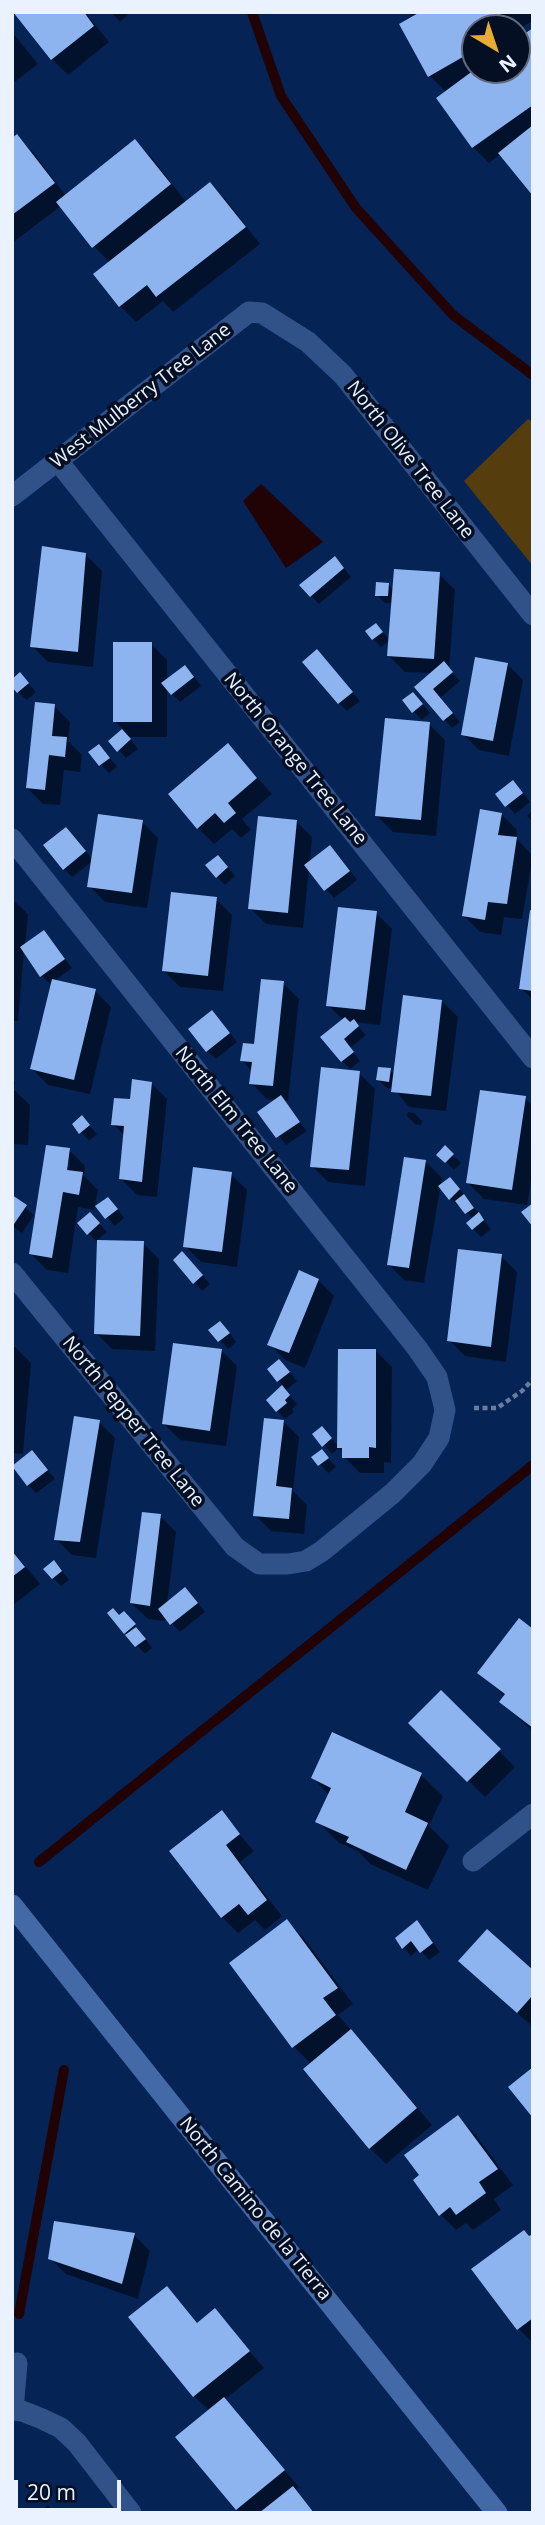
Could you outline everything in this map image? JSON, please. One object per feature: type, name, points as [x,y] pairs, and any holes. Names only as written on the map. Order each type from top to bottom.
[{"type":"street","name":"West Mulberry Tree Lane","points":[[12,496],[249,312],[262,313],[272,321]]},
{"type":"street","name":"North Olive Tree Lane","points":[[272,321],[308,342],[343,375],[533,615]]},
{"type":"street","name":"North Orange Tree Lane","points":[[57,460],[533,1058]]},
{"type":"street","name":"North Elm Tree Lane","points":[[12,839],[417,1348],[437,1377],[445,1410]]},
{"type":"street","name":"North Pepper Tree Lane","points":[[12,1273],[234,1547],[259,1564],[288,1564],[306,1560],[322,1552],[383,1502],[422,1464],[439,1438],[445,1410]]},
{"type":"street","points":[[473,1861],[533,1814]]},
{"type":"street","name":"North Camino de la Tierra","points":[[12,1905],[497,2513]]},
{"type":"street","points":[[17,2363],[13,2410],[40,2417],[61,2428],[131,2513]]},
{"type":"path","points":[[445,1410],[497,1408],[522,1391],[533,1378]]},
{"type":"shaded area","points":[[528,419],[533,422],[533,566],[464,481]]},
{"type":"shaded area","points":[[261,484],[323,542],[286,568],[243,501]]},
{"type":"building","points":[[13,12],[84,12],[94,26],[51,60]]},
{"type":"building","points":[[420,12],[505,12],[461,14],[461,58],[428,77],[399,24]]},
{"type":"building","points":[[533,28],[533,105],[472,148],[436,98],[461,80],[461,84],[531,84]]},
{"type":"building","points":[[533,125],[533,196],[498,153]]},
{"type":"building","points":[[17,134],[55,183],[12,215],[12,138]]},
{"type":"building","points":[[135,139],[171,184],[92,248],[56,202]]},
{"type":"building","points":[[210,182],[246,227],[156,297],[147,285],[119,307],[93,274]]},
{"type":"building","points":[[42,546],[86,553],[78,652],[30,647]]},
{"type":"building","points":[[335,556],[344,568],[310,597],[299,585]]},
{"type":"building","points":[[394,569],[440,572],[434,659],[387,656]]},
{"type":"building","points":[[376,582],[389,583],[388,596],[375,596]]},
{"type":"building","points":[[376,623],[383,632],[372,640],[365,631]]},
{"type":"building","points":[[113,642],[152,642],[152,722],[113,722]]},
{"type":"building","points":[[317,649],[353,692],[338,704],[302,662]]},
{"type":"building","points":[[475,657],[508,663],[493,741],[461,735]]},
{"type":"building","points":[[444,661],[453,672],[433,689],[453,713],[443,721],[414,687]]},
{"type":"building","points":[[185,665],[194,677],[171,695],[161,683]]},
{"type":"building","points":[[20,672],[29,683],[17,693],[12,687],[12,679]]},
{"type":"building","points":[[413,692],[423,704],[412,713],[402,700]]},
{"type":"building","points":[[35,702],[55,704],[52,736],[67,737],[65,757],[49,755],[45,790],[26,788]]},
{"type":"building","points":[[385,718],[430,722],[421,820],[375,816]]},
{"type":"building","points":[[122,729],[131,739],[117,752],[108,741]]},
{"type":"building","points":[[228,743],[257,778],[228,803],[236,813],[224,823],[215,813],[197,829],[168,794]]},
{"type":"building","points":[[99,744],[110,758],[99,766],[88,752]]},
{"type":"building","points":[[513,780],[523,793],[505,807],[495,794]]},
{"type":"building","points":[[480,809],[502,813],[498,835],[517,837],[507,904],[488,902],[485,920],[462,916]]},
{"type":"building","points":[[98,814],[143,820],[132,893],[87,887]]},
{"type":"building","points":[[258,816],[297,820],[288,913],[248,909]]},
{"type":"building","points":[[66,827],[86,851],[63,870],[43,845]]},
{"type":"building","points":[[330,845],[350,871],[324,891],[304,865]]},
{"type":"building","points":[[218,855],[228,867],[216,878],[205,865]]},
{"type":"building","points":[[171,892],[217,897],[208,976],[162,971]]},
{"type":"building","points":[[338,907],[377,911],[365,1010],[326,1006]]},
{"type":"building","points":[[530,910],[533,911],[533,991],[519,989]]},
{"type":"building","points":[[44,930],[65,959],[40,977],[20,947]]},
{"type":"building","points":[[52,979],[96,989],[74,1080],[30,1069]]},
{"type":"building","points":[[261,979],[284,981],[273,1086],[249,1084],[252,1062],[240,1061],[243,1043],[254,1044]]},
{"type":"building","points":[[403,995],[442,1000],[431,1096],[391,1092]]},
{"type":"building","points":[[212,1010],[230,1033],[206,1052],[188,1029]]},
{"type":"building","points":[[345,1017],[350,1022],[354,1019],[359,1026],[344,1039],[354,1052],[341,1062],[320,1037]]},
{"type":"building","points":[[321,1067],[360,1071],[349,1170],[310,1167]]},
{"type":"building","points":[[378,1067],[391,1068],[389,1082],[376,1080]]},
{"type":"building","points":[[132,1079],[152,1082],[142,1182],[119,1179],[124,1126],[111,1125],[114,1098],[130,1099]]},
{"type":"building","points":[[480,1090],[526,1096],[512,1190],[466,1183]]},
{"type":"building","points":[[281,1095],[300,1122],[276,1138],[257,1112]]},
{"type":"building","points":[[82,1115],[90,1125],[79,1134],[72,1124]]},
{"type":"building","points":[[46,1145],[70,1148],[67,1170],[83,1172],[79,1195],[63,1192],[52,1258],[29,1254]]},
{"type":"building","points":[[445,1145],[454,1154],[445,1163],[436,1155]]},
{"type":"building","points":[[404,1157],[426,1160],[409,1268],[387,1265]]},
{"type":"building","points":[[193,1167],[232,1172],[222,1252],[183,1247]]},
{"type":"building","points":[[450,1177],[460,1189],[449,1200],[438,1186]]},
{"type":"building","points":[[464,1194],[474,1208],[465,1214],[455,1201]]},
{"type":"building","points":[[12,1195],[27,1205],[12,1227]]},
{"type":"building","points":[[108,1197],[118,1209],[105,1219],[95,1206]]},
{"type":"building","points":[[533,1203],[533,1227],[521,1212]]},
{"type":"building","points":[[90,1212],[100,1223],[87,1235],[77,1223]]},
{"type":"building","points":[[479,1212],[484,1220],[472,1230],[466,1223]]},
{"type":"building","points":[[97,1240],[144,1241],[140,1336],[94,1334]]},
{"type":"building","points":[[458,1249],[502,1254],[491,1347],[447,1341]]},
{"type":"building","points":[[182,1251],[203,1275],[193,1284],[173,1260]]},
{"type":"building","points":[[299,1270],[319,1279],[289,1353],[267,1345]]},
{"type":"building","points":[[220,1321],[230,1333],[218,1342],[208,1330]]},
{"type":"building","points":[[173,1343],[222,1349],[210,1431],[162,1424]]},
{"type":"building","points":[[338,1349],[376,1349],[376,1448],[369,1447],[369,1458],[342,1458],[342,1448],[337,1448]]},
{"type":"building","points":[[279,1359],[290,1372],[277,1382],[267,1369]]},
{"type":"building","points":[[282,1385],[290,1395],[285,1400],[287,1403],[276,1412],[266,1400]]},
{"type":"building","points":[[74,1416],[100,1420],[80,1542],[54,1540]]},
{"type":"building","points":[[264,1418],[284,1420],[276,1486],[292,1488],[289,1519],[253,1516]]},
{"type":"building","points":[[322,1426],[332,1438],[322,1447],[312,1434]]},
{"type":"building","points":[[322,1449],[329,1458],[318,1466],[311,1457]]},
{"type":"building","points":[[32,1450],[48,1470],[27,1486],[12,1466]]},
{"type":"building","points":[[142,1512],[161,1514],[150,1606],[130,1603]]},
{"type":"building","points":[[12,1551],[25,1567],[12,1577]]},
{"type":"building","points":[[54,1560],[62,1571],[52,1579],[43,1569]]},
{"type":"building","points":[[185,1587],[198,1603],[170,1625],[158,1609]]},
{"type":"building","points":[[113,1608],[119,1615],[124,1611],[136,1624],[124,1634],[107,1613]]},
{"type":"building","points":[[519,1618],[533,1629],[533,1728],[499,1702],[505,1694],[477,1673]]},
{"type":"building","points":[[136,1627],[146,1639],[135,1647],[125,1635]]},
{"type":"building","points":[[441,1690],[501,1749],[467,1782],[408,1723]]},
{"type":"building","points":[[332,1732],[422,1773],[405,1812],[428,1823],[406,1870],[346,1842],[349,1837],[315,1822],[331,1788],[311,1778]]},
{"type":"building","points":[[222,1810],[240,1834],[226,1845],[267,1900],[248,1915],[239,1904],[221,1918],[169,1851]]},
{"type":"building","points":[[287,1919],[338,1988],[323,1998],[336,2015],[292,2048],[229,1963]]},
{"type":"building","points":[[417,1920],[433,1943],[420,1953],[411,1941],[402,1949],[395,1938]]},
{"type":"building","points":[[487,1929],[533,1970],[533,1995],[517,2013],[458,1961]]},
{"type":"building","points":[[351,2029],[417,2108],[369,2149],[303,2069]]},
{"type":"building","points":[[533,2067],[533,2118],[508,2087]]},
{"type":"building","points":[[458,2115],[498,2169],[479,2182],[486,2193],[456,2215],[450,2207],[439,2216],[413,2180],[419,2175],[404,2155]]},
{"type":"building","points":[[54,2221],[135,2233],[122,2284],[48,2259]]},
{"type":"building","points":[[524,2230],[529,2236],[533,2234],[533,2318],[517,2330],[471,2269]]},
{"type":"building","points":[[167,2286],[197,2323],[215,2308],[250,2351],[193,2397],[128,2317]]},
{"type":"building","points":[[224,2397],[285,2470],[236,2510],[175,2437]]},
{"type":"building","points":[[293,2486],[314,2513],[259,2513]]},
{"type":"waterway","points":[[252,12],[281,96],[356,208],[453,315],[533,375]]},
{"type":"waterway","points":[[39,1862],[533,1465]]},
{"type":"waterway","points":[[19,2314],[64,2070]]}]
